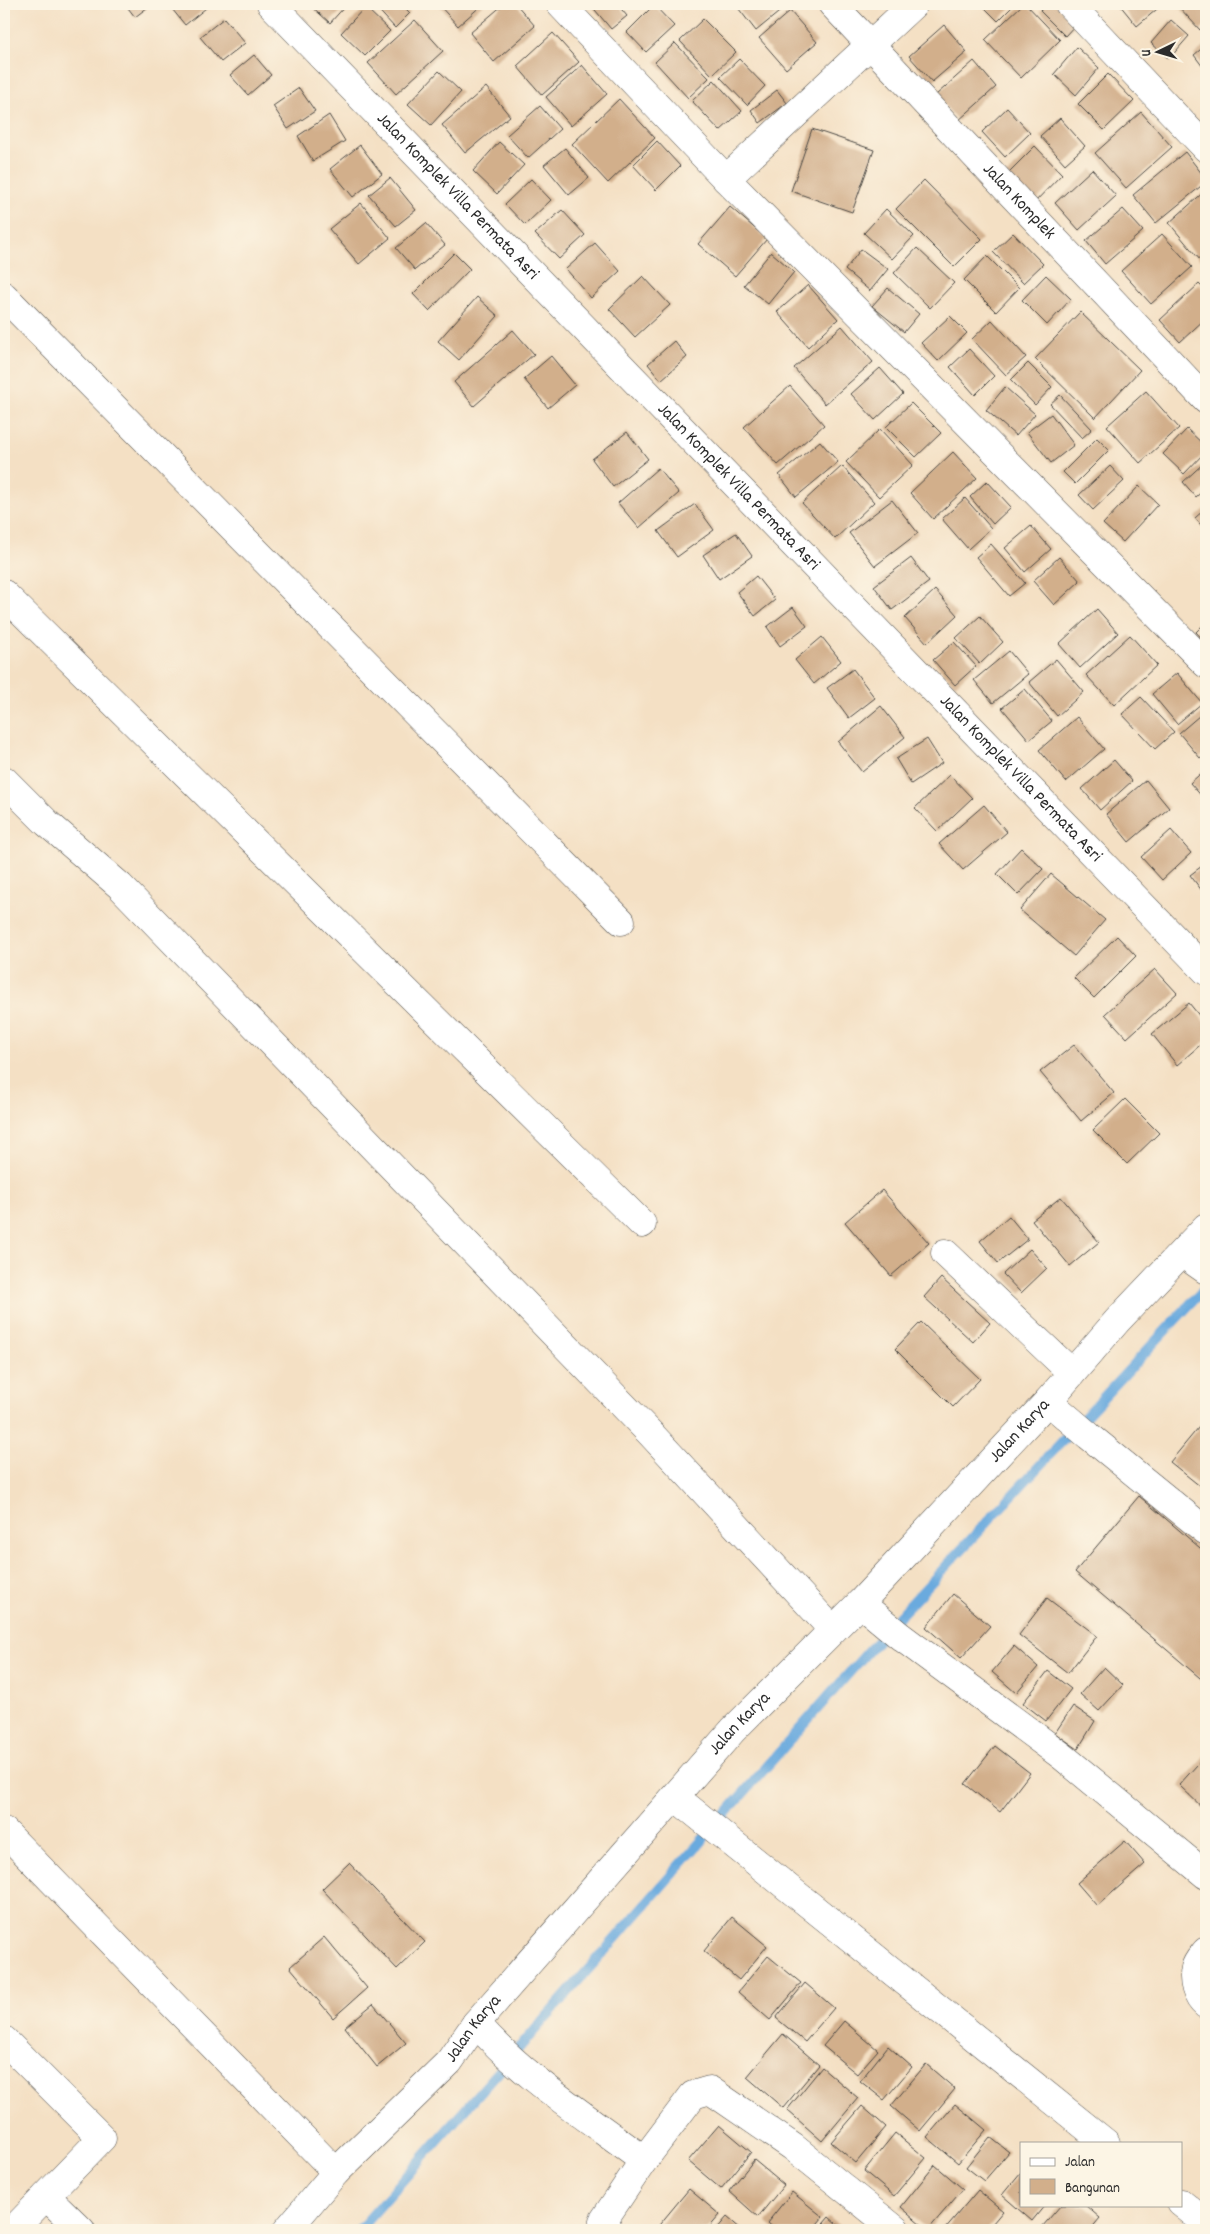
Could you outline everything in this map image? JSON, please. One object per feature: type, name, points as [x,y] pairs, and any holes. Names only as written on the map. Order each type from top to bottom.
[{"type":"street","name":"Jalan Komplek Villa Permata Asri","points":[[271,4],[1206,971]]},
{"type":"street","points":[[560,4],[726,179],[1206,664]]},
{"type":"street","name":"Jalan Komplek","points":[[832,4],[872,44],[1206,400]]},
{"type":"street","points":[[726,179],[914,4]]},
{"type":"street","points":[[1069,4],[1206,148]]},
{"type":"street","points":[[4,296],[621,921]]},
{"type":"street","points":[[4,594],[642,1224]]},
{"type":"street","points":[[4,780],[47,823],[120,886],[650,1433],[833,1630]]},
{"type":"street","name":"Jalan Karya","points":[[287,2230],[336,2172],[449,2062],[484,2033],[675,1797],[733,1730],[833,1630],[866,1608],[1054,1406],[1072,1373],[1116,1321],[1197,1263],[1206,1228]]},
{"type":"street","points":[[945,1253],[1072,1373]]},
{"type":"street","points":[[1054,1406],[1206,1530]]},
{"type":"street","points":[[866,1608],[900,1636],[1062,1756],[1206,1874]]},
{"type":"street","points":[[675,1797],[1105,2142]]},
{"type":"street","points":[[4,1831],[336,2172]]},
{"type":"street","points":[[1206,1951],[1195,1966],[1196,1989],[1200,2000],[1206,2005]]},
{"type":"street","points":[[484,2033],[544,2085],[644,2160]]},
{"type":"street","points":[[4,2040],[102,2138],[13,2230]]},
{"type":"street","points":[[608,2230],[603,2221],[644,2160],[693,2094],[710,2090],[793,2147],[896,2230]]},
{"type":"street","points":[[46,2196],[80,2230]]},
{"type":"street","points":[[1182,2204],[1206,2223]]},
{"type":"building","points":[[125,4],[152,4],[135,17]]},
{"type":"building","points":[[168,4],[211,4],[185,25]]},
{"type":"building","points":[[309,4],[347,4],[330,23]]},
{"type":"building","points":[[373,4],[401,4],[410,13],[395,28]]},
{"type":"building","points":[[438,4],[483,4],[458,26]]},
{"type":"building","points":[[504,4],[516,4],[535,26],[494,62],[470,33]]},
{"type":"building","points":[[590,4],[617,4],[627,16],[611,29]]},
{"type":"building","points":[[735,4],[780,4],[784,8],[756,31]]},
{"type":"building","points":[[981,4],[1015,4],[998,21]]},
{"type":"building","points":[[1023,4],[1026,4],[1060,40],[1021,78],[985,40]]},
{"type":"building","points":[[1047,4],[1056,4],[1076,24],[1065,36],[1040,11]]},
{"type":"building","points":[[1119,4],[1163,4],[1137,26]]},
{"type":"building","points":[[1181,4],[1206,4],[1206,25],[1200,30],[1178,6]]},
{"type":"building","points":[[654,5],[674,26],[646,52],[627,32]]},
{"type":"building","points":[[365,7],[390,31],[365,56],[341,33]]},
{"type":"building","points":[[790,11],[817,42],[786,69],[759,38]]},
{"type":"building","points":[[224,18],[245,43],[221,62],[200,37]]},
{"type":"building","points":[[703,19],[736,52],[712,75],[680,41]]},
{"type":"building","points":[[415,20],[443,51],[396,94],[368,63]]},
{"type":"building","points":[[1171,20],[1189,36],[1169,59],[1151,43]]},
{"type":"building","points":[[944,25],[967,52],[932,82],[909,56]]},
{"type":"building","points":[[553,33],[579,62],[542,95],[517,66]]},
{"type":"building","points":[[675,43],[709,78],[688,98],[655,62]]},
{"type":"building","points":[[1206,45],[1206,71],[1194,55]]},
{"type":"building","points":[[1077,47],[1099,68],[1076,95],[1054,74]]},
{"type":"building","points":[[254,55],[271,75],[248,95],[230,75]]},
{"type":"building","points":[[739,59],[765,86],[747,105],[720,77]]},
{"type":"building","points":[[974,61],[996,87],[958,121],[936,95]]},
{"type":"building","points":[[582,65],[607,94],[571,126],[546,97]]},
{"type":"building","points":[[439,71],[461,92],[431,125],[408,104]]},
{"type":"building","points":[[1108,74],[1134,101],[1104,130],[1078,104]]},
{"type":"building","points":[[714,80],[742,111],[720,131],[692,101]]},
{"type":"building","points":[[486,87],[510,116],[465,153],[442,125]]},
{"type":"building","points":[[299,88],[315,111],[288,129],[273,106]]},
{"type":"building","points":[[777,90],[787,103],[760,123],[751,110]]},
{"type":"building","points":[[619,99],[655,138],[608,183],[572,144]]},
{"type":"building","points":[[540,106],[560,129],[528,158],[507,135]]},
{"type":"building","points":[[1007,108],[1030,133],[1005,157],[982,132]]},
{"type":"building","points":[[1141,112],[1172,147],[1126,188],[1095,153]]},
{"type":"building","points":[[329,115],[345,141],[313,161],[298,136]]},
{"type":"building","points":[[1060,118],[1085,146],[1065,164],[1040,136]]},
{"type":"building","points":[[812,129],[874,150],[852,212],[791,191]]},
{"type":"building","points":[[657,141],[680,166],[656,190],[633,165]]},
{"type":"building","points":[[499,142],[524,165],[497,194],[473,171]]},
{"type":"building","points":[[360,145],[382,174],[353,197],[330,169]]},
{"type":"building","points":[[1035,146],[1062,174],[1030,207],[1002,179]]},
{"type":"building","points":[[565,148],[589,178],[569,195],[544,165]]},
{"type":"building","points":[[1185,152],[1206,179],[1206,182],[1156,223],[1133,195]]},
{"type":"building","points":[[1092,169],[1116,196],[1079,230],[1055,203]]},
{"type":"building","points":[[390,178],[416,210],[396,226],[369,195]]},
{"type":"building","points":[[531,179],[551,200],[525,225],[505,204]]},
{"type":"building","points":[[924,180],[982,239],[954,267],[896,209]]},
{"type":"building","points":[[1206,190],[1206,254],[1200,260],[1169,223]]},
{"type":"building","points":[[361,203],[390,238],[359,264],[329,229]]},
{"type":"building","points":[[730,207],[767,239],[735,276],[698,244]]},
{"type":"building","points":[[886,209],[914,236],[892,259],[864,233]]},
{"type":"building","points":[[1123,209],[1143,231],[1105,264],[1086,241]]},
{"type":"building","points":[[562,210],[585,235],[559,259],[535,234]]},
{"type":"building","points":[[426,223],[445,245],[415,270],[396,248]]},
{"type":"building","points":[[1013,233],[1043,264],[1023,283],[993,252]]},
{"type":"building","points":[[1162,234],[1192,267],[1151,304],[1121,271]]},
{"type":"building","points":[[595,243],[620,271],[591,298],[566,269]]},
{"type":"building","points":[[917,248],[954,283],[930,308],[894,273]]},
{"type":"building","points":[[861,249],[888,269],[870,291],[845,270]]},
{"type":"building","points":[[771,252],[794,272],[768,304],[744,285]]},
{"type":"building","points":[[454,253],[470,269],[429,311],[413,294]]},
{"type":"building","points":[[987,256],[1019,288],[996,312],[964,280]]},
{"type":"building","points":[[1046,275],[1071,299],[1047,325],[1022,300]]},
{"type":"building","points":[[643,276],[670,305],[635,337],[609,309]]},
{"type":"building","points":[[1199,284],[1206,291],[1206,318],[1180,342],[1160,320]]},
{"type":"building","points":[[808,285],[838,319],[808,347],[777,312]]},
{"type":"building","points":[[888,288],[919,314],[904,332],[872,306]]},
{"type":"building","points":[[477,297],[498,316],[459,360],[438,341]]},
{"type":"building","points":[[1080,312],[1140,370],[1095,418],[1035,359]]},
{"type":"building","points":[[950,316],[967,333],[938,361],[921,343]]},
{"type":"building","points":[[992,320],[1026,357],[1006,375],[972,339]]},
{"type":"building","points":[[842,326],[873,362],[825,404],[794,368]]},
{"type":"building","points":[[513,330],[534,354],[474,406],[454,382]]},
{"type":"building","points":[[674,341],[687,357],[661,380],[648,364]]},
{"type":"building","points":[[969,349],[994,376],[975,395],[950,367]]},
{"type":"building","points":[[551,356],[575,385],[548,408],[524,379]]},
{"type":"building","points":[[1028,363],[1052,387],[1035,405],[1011,380]]},
{"type":"building","points":[[880,368],[903,394],[875,420],[851,394]]},
{"type":"building","points":[[790,386],[824,425],[778,465],[744,427]]},
{"type":"building","points":[[1005,387],[1035,414],[1016,436],[986,410]]},
{"type":"building","points":[[1146,391],[1179,428],[1140,463],[1107,426]]},
{"type":"building","points":[[1060,395],[1092,429],[1082,438],[1050,404]]},
{"type":"building","points":[[911,403],[941,433],[916,457],[886,427]]},
{"type":"building","points":[[1051,414],[1074,445],[1051,463],[1027,432]]},
{"type":"building","points":[[880,429],[913,465],[879,497],[846,462]]},
{"type":"building","points":[[1187,429],[1206,447],[1206,451],[1184,474],[1163,454]]},
{"type":"building","points":[[627,432],[648,459],[613,487],[592,459]]},
{"type":"building","points":[[1097,438],[1109,450],[1075,484],[1063,472]]},
{"type":"building","points":[[820,441],[838,462],[796,497],[779,475]]},
{"type":"building","points":[[953,452],[977,478],[933,519],[910,493]]},
{"type":"building","points":[[1206,461],[1206,488],[1196,497],[1183,482]]},
{"type":"building","points":[[842,466],[874,502],[835,539],[802,503]]},
{"type":"building","points":[[1110,466],[1124,481],[1093,510],[1079,495]]},
{"type":"building","points":[[658,468],[679,493],[639,528],[618,503]]},
{"type":"building","points":[[987,481],[1011,507],[993,524],[970,497]]},
{"type":"building","points":[[1139,486],[1158,504],[1123,542],[1103,524]]},
{"type":"building","points":[[965,498],[991,528],[968,549],[942,519]]},
{"type":"building","points":[[892,500],[918,533],[875,566],[849,533]]},
{"type":"building","points":[[695,504],[714,530],[677,557],[658,531]]},
{"type":"building","points":[[1206,508],[1206,531],[1195,518]]},
{"type":"building","points":[[1031,526],[1051,549],[1025,572],[1005,548]]},
{"type":"building","points":[[736,533],[752,556],[719,579],[703,555]]},
{"type":"building","points":[[991,544],[1025,583],[1009,596],[976,557]]},
{"type":"building","points":[[1059,557],[1080,581],[1054,605],[1033,581]]},
{"type":"building","points":[[911,558],[929,582],[892,610],[874,586]]},
{"type":"building","points":[[756,576],[775,600],[755,616],[737,592]]},
{"type":"building","points":[[935,590],[957,615],[927,643],[905,618]]},
{"type":"building","points":[[793,607],[807,626],[780,646],[767,627]]},
{"type":"building","points":[[1097,609],[1118,633],[1080,668],[1059,644]]},
{"type":"building","points":[[980,616],[1003,642],[980,664],[956,638]]},
{"type":"building","points":[[1206,622],[1206,643],[1196,632]]},
{"type":"building","points":[[1130,635],[1157,665],[1114,705],[1086,675]]},
{"type":"building","points":[[822,637],[841,661],[814,684],[795,660]]},
{"type":"building","points":[[954,642],[976,666],[955,685],[933,660]]},
{"type":"building","points":[[1009,651],[1028,674],[993,703],[974,680]]},
{"type":"building","points":[[1056,659],[1084,692],[1057,716],[1029,682]]},
{"type":"building","points":[[853,669],[875,698],[849,718],[827,688]]},
{"type":"building","points":[[1177,673],[1202,703],[1177,724],[1152,694]]},
{"type":"building","points":[[1025,689],[1052,721],[1029,740],[1002,708]]},
{"type":"building","points":[[1141,697],[1174,732],[1155,749],[1122,714]]},
{"type":"building","points":[[881,706],[905,737],[862,772],[838,742]]},
{"type":"building","points":[[1206,710],[1206,753],[1200,758],[1179,733]]},
{"type":"building","points":[[1077,717],[1104,749],[1066,782],[1039,750]]},
{"type":"building","points":[[927,739],[942,763],[911,784],[896,759]]},
{"type":"building","points":[[1114,760],[1132,781],[1100,810],[1082,789]]},
{"type":"building","points":[[1206,769],[1206,801],[1190,783]]},
{"type":"building","points":[[950,775],[972,798],[937,831],[915,808]]},
{"type":"building","points":[[1146,780],[1169,808],[1129,842],[1106,814]]},
{"type":"building","points":[[984,805],[1007,832],[963,870],[939,844]]},
{"type":"building","points":[[1171,830],[1191,853],[1162,880],[1141,857]]},
{"type":"building","points":[[1021,848],[1043,869],[1018,895],[997,874]]},
{"type":"building","points":[[1206,863],[1206,896],[1190,875]]},
{"type":"building","points":[[1051,874],[1105,920],[1074,956],[1020,910]]},
{"type":"building","points":[[1117,936],[1136,956],[1094,998],[1074,978]]},
{"type":"building","points":[[1155,969],[1177,993],[1127,1038],[1105,1014]]},
{"type":"building","points":[[1189,1003],[1206,1024],[1206,1040],[1177,1065],[1152,1034]]},
{"type":"building","points":[[1074,1045],[1114,1093],[1081,1121],[1040,1072]]},
{"type":"building","points":[[1125,1099],[1159,1133],[1127,1164],[1093,1130]]},
{"type":"building","points":[[882,1190],[929,1243],[891,1276],[845,1222]]},
{"type":"building","points":[[1061,1197],[1099,1242],[1070,1266],[1032,1220]]},
{"type":"building","points":[[1009,1216],[1028,1239],[998,1263],[980,1241]]},
{"type":"building","points":[[1030,1249],[1047,1268],[1021,1293],[1003,1274]]},
{"type":"building","points":[[941,1278],[990,1323],[973,1342],[924,1297]]},
{"type":"building","points":[[921,1322],[980,1379],[953,1407],[895,1349]]},
{"type":"building","points":[[1199,1427],[1206,1433],[1206,1491],[1170,1462]]},
{"type":"building","points":[[1139,1496],[1206,1553],[1206,1683],[1075,1572]]},
{"type":"building","points":[[953,1594],[990,1626],[961,1658],[926,1627]]},
{"type":"building","points":[[1047,1598],[1097,1636],[1068,1673],[1019,1635]]},
{"type":"building","points":[[1014,1646],[1038,1667],[1016,1693],[992,1672]]},
{"type":"building","points":[[1104,1667],[1123,1685],[1099,1711],[1080,1694]]},
{"type":"building","points":[[1048,1671],[1071,1689],[1046,1721],[1023,1703]]},
{"type":"building","points":[[1073,1706],[1095,1721],[1078,1749],[1055,1733]]},
{"type":"building","points":[[995,1746],[1030,1773],[1000,1812],[965,1784]]},
{"type":"building","points":[[1206,1755],[1206,1811],[1179,1785]]},
{"type":"building","points":[[1125,1841],[1145,1864],[1097,1906],[1077,1883]]},
{"type":"building","points":[[349,1863],[425,1942],[397,1969],[322,1889]]},
{"type":"building","points":[[732,1917],[767,1946],[739,1980],[704,1951]]},
{"type":"building","points":[[324,1937],[367,1988],[333,2018],[290,1967]]},
{"type":"building","points":[[768,1956],[801,1983],[770,2020],[738,1992]]},
{"type":"building","points":[[805,1983],[834,2008],[805,2042],[776,2018]]},
{"type":"building","points":[[373,2004],[406,2043],[377,2067],[345,2027]]},
{"type":"building","points":[[844,2021],[878,2050],[857,2074],[823,2046]]},
{"type":"building","points":[[783,2034],[819,2065],[783,2108],[747,2077]]},
{"type":"building","points":[[888,2046],[912,2067],[884,2100],[860,2081]]},
{"type":"building","points":[[926,2064],[955,2089],[920,2131],[891,2106]]},
{"type":"building","points":[[822,2067],[858,2098],[822,2141],[787,2110]]},
{"type":"building","points":[[955,2104],[986,2130],[958,2163],[927,2137]]},
{"type":"building","points":[[862,2106],[886,2127],[856,2163],[831,2142]]},
{"type":"building","points":[[719,2125],[751,2152],[721,2189],[688,2161]]},
{"type":"building","points":[[895,2133],[926,2158],[894,2196],[864,2171]]},
{"type":"building","points":[[990,2137],[1009,2152],[984,2181],[966,2167]]},
{"type":"building","points":[[754,2160],[784,2185],[758,2217],[729,2191]]},
{"type":"building","points":[[935,2165],[963,2189],[928,2230],[901,2207]]},
{"type":"building","points":[[1020,2173],[1020,2206],[1044,2206],[1032,2221],[1002,2195]]},
{"type":"building","points":[[689,2189],[720,2215],[707,2230],[655,2230]]},
{"type":"building","points":[[978,2190],[1003,2211],[987,2230],[944,2230]]},
{"type":"building","points":[[792,2192],[823,2217],[812,2230],[775,2230],[767,2223]]},
{"type":"building","points":[[1060,2206],[1086,2206],[1100,2218],[1090,2230],[1046,2230],[1042,2227]]},
{"type":"building","points":[[727,2217],[742,2230],[716,2230]]},
{"type":"building","points":[[829,2217],[844,2230],[818,2230]]},
{"type":"waterway","points":[[359,2230],[894,1622],[1206,1287]]}]
